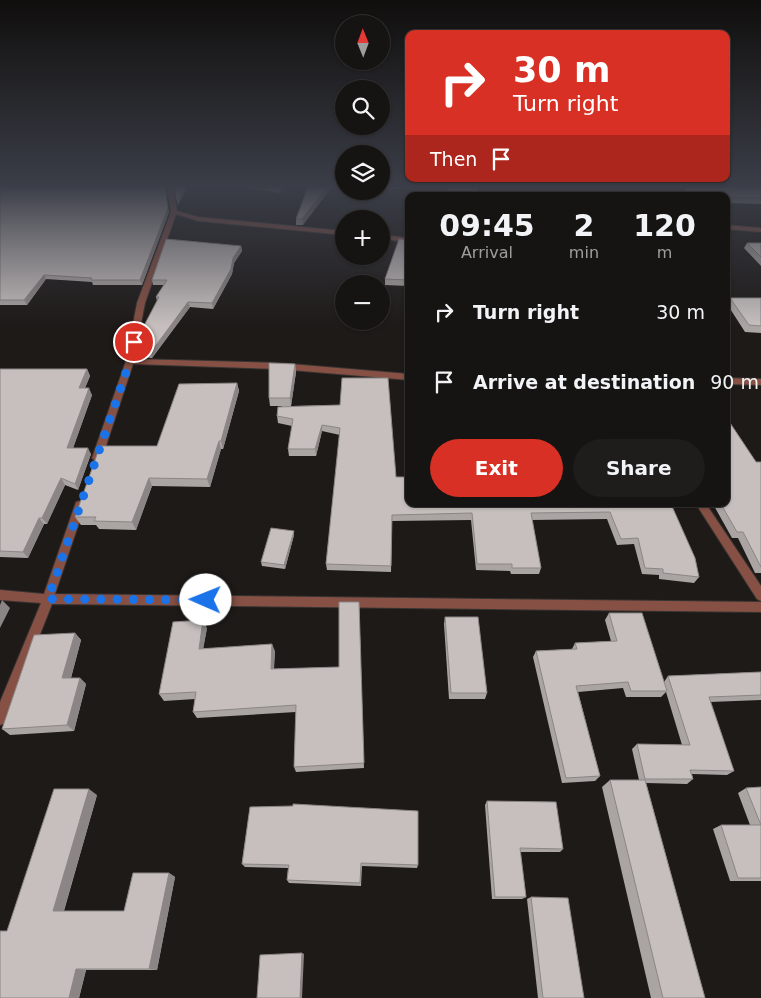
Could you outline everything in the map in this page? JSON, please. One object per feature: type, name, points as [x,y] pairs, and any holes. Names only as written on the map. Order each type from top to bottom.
[{"type":"street","points":[[92,471],[130,361],[141,303],[166,234]]},
{"type":"street","points":[[390,238],[405,240]]},
{"type":"street","points":[[130,361],[278,366],[405,377]]},
{"type":"street","points":[[730,381],[761,382]]},
{"type":"street","points":[[0,718],[48,599],[83,498]]},
{"type":"street","points":[[704,507],[761,596]]},
{"type":"street","points":[[0,595],[48,599],[761,607]]},
{"type":"building","points":[[0,234],[158,234],[140,280],[91,280],[92,278],[44,275],[24,300],[0,300]]},
{"type":"building","points":[[166,239],[241,246],[233,258],[231,269],[212,303],[188,302],[151,352],[134,352],[137,339],[159,297],[156,297],[167,280],[152,280]]},
{"type":"building","points":[[399,239],[405,240],[405,280],[390,279],[390,275],[386,275]]},
{"type":"building","points":[[747,243],[761,243],[761,257]]},
{"type":"building","points":[[730,298],[761,298],[761,326],[749,325]]},
{"type":"building","points":[[269,363],[295,364],[290,398],[269,398]]},
{"type":"building","points":[[0,369],[87,369],[79,388],[89,388],[67,448],[88,448],[75,484],[61,478],[23,552],[0,551]]},
{"type":"building","points":[[342,378],[388,378],[396,477],[405,477],[405,507],[672,507],[695,558],[699,577],[663,573],[663,569],[645,568],[638,538],[621,539],[610,512],[531,513],[541,568],[512,568],[512,564],[477,564],[472,513],[392,515],[391,566],[326,564],[340,428],[322,425],[315,449],[288,449],[293,419],[277,416],[278,407],[340,405]]},
{"type":"building","points":[[237,383],[221,441],[219,441],[207,479],[149,478],[132,522],[94,521],[96,517],[75,517],[100,446],[157,446],[179,384]]},
{"type":"building","points":[[730,423],[756,462],[761,462],[761,567],[743,532],[737,532],[723,507],[730,507]]},
{"type":"building","points":[[271,528],[294,531],[284,565],[261,562]]},
{"type":"building","points":[[339,602],[359,602],[364,763],[294,767],[296,705],[193,712],[196,692],[159,694],[173,622],[203,620],[199,649],[272,644],[271,669],[339,667]]},
{"type":"building","points":[[609,613],[642,613],[667,691],[631,691],[628,682],[576,686],[600,776],[566,778],[536,651],[577,649],[575,643],[617,641]]},
{"type":"building","points":[[445,617],[478,617],[487,693],[451,693]]},
{"type":"building","points":[[75,633],[62,678],[80,678],[67,725],[2,729],[34,635]]},
{"type":"building","points":[[761,672],[761,695],[709,697],[734,771],[690,770],[693,779],[645,779],[637,744],[690,745],[668,676]]},
{"type":"building","points":[[610,780],[645,780],[705,998],[663,998]]},
{"type":"building","points":[[761,787],[761,825],[746,788]]},
{"type":"building","points":[[54,789],[89,789],[53,911],[124,911],[133,873],[169,873],[149,969],[76,969],[69,998],[0,998],[0,931],[7,931]]},
{"type":"building","points":[[487,801],[556,802],[563,849],[520,848],[526,897],[495,897]]},
{"type":"building","points":[[293,804],[418,811],[418,865],[361,863],[360,883],[287,880],[289,865],[242,864],[250,807],[293,806]]},
{"type":"building","points":[[721,825],[761,825],[761,878],[738,878]]},
{"type":"building","points":[[531,897],[568,898],[584,998],[543,998]]},
{"type":"building","points":[[302,953],[300,998],[257,998],[260,955]]},
{"type":"route","points":[[134,342],[130,361],[48,599],[206,600]]}]
